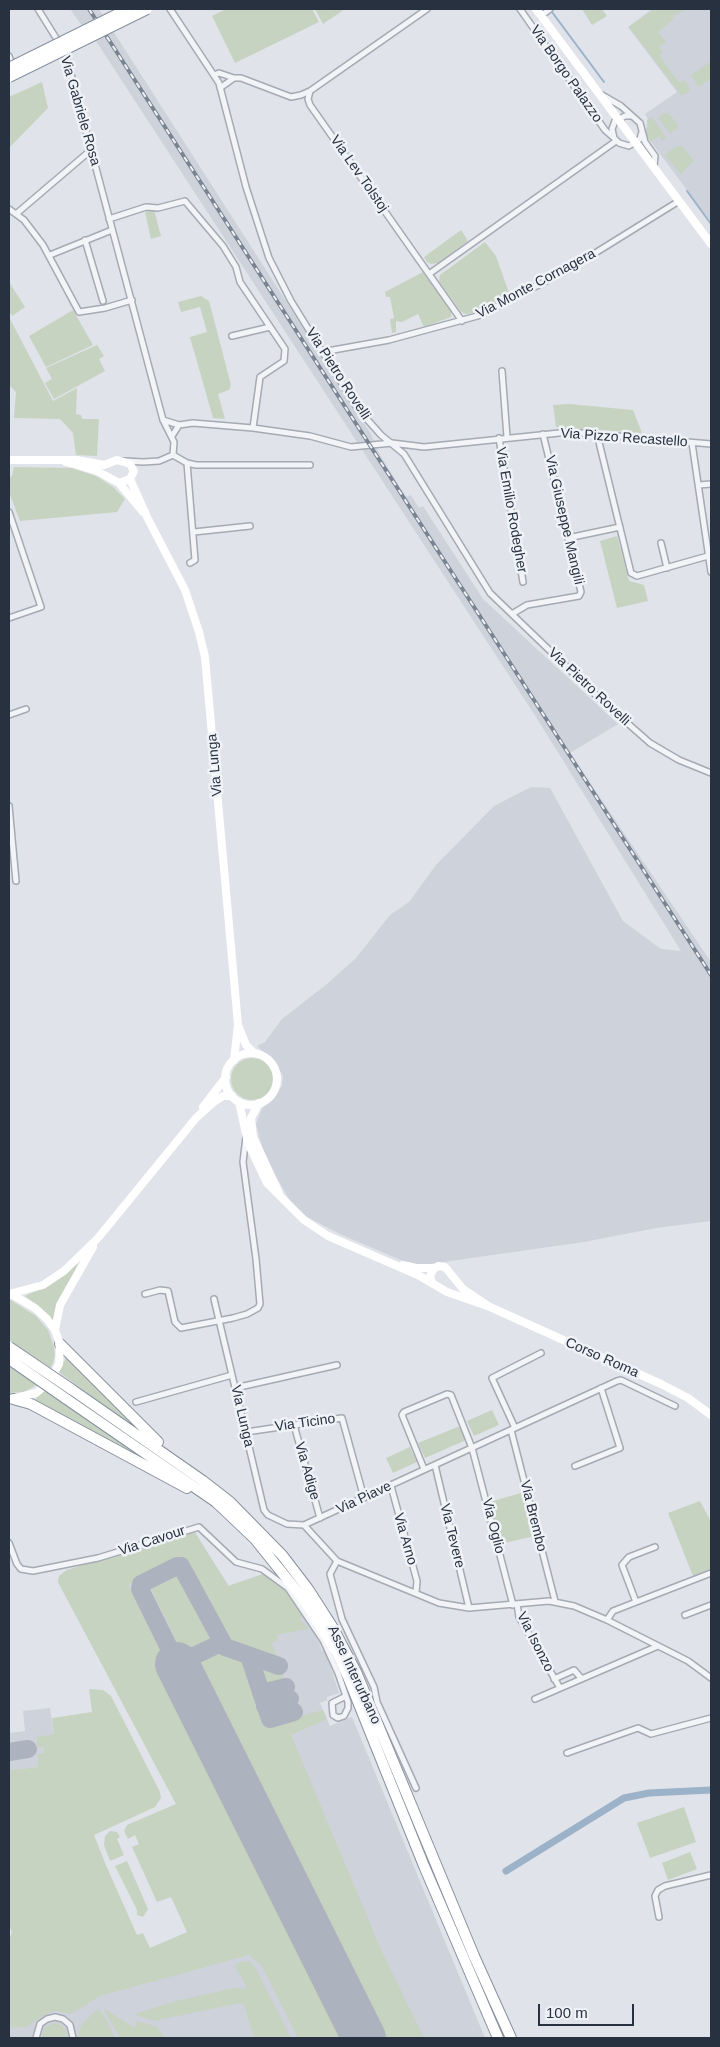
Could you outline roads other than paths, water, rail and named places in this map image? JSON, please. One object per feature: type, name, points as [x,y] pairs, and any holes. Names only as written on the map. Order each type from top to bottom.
[{"type":"highway","points":[[10,72],[128,9]]},
{"type":"highway","points":[[10,72],[147,9]]},
{"type":"highway","points":[[60,1344],[141,1428],[161,1445],[166,1455]]},
{"type":"highway","name":"Asse Interurbano","points":[[9,1347],[68,1394],[216,1502],[242,1526],[304,1600],[336,1651],[424,1866],[498,2038]]},
{"type":"highway","name":"Asse Interurbano","points":[[9,1359],[166,1455],[230,1502],[255,1526],[296,1572],[333,1628],[356,1672],[474,1956],[511,2038]]},
{"type":"highway","points":[[11,1398],[31,1404],[192,1491],[212,1506],[269,1561],[278,1567]]},
{"type":"street","name":"Via Gabriele Rosa","points":[[38,9],[62,46],[163,420],[172,436],[175,449],[173,455]]},
{"type":"street","name":"Via Pietro Rovelli","points":[[170,9],[214,75],[220,88],[246,187],[269,258],[291,301],[357,408],[381,435],[404,454],[490,593],[599,698],[650,743],[686,763],[711,772]]},
{"type":"street","points":[[214,75],[219,73],[234,78],[241,78],[290,97],[310,91],[426,9]]},
{"type":"street","name":"Via Borgo Palazzo","points":[[520,9],[600,122],[615,140]]},
{"type":"street","points":[[538,12],[550,9]]},
{"type":"street","name":"Via Borgo Palazzo","points":[[538,12],[711,244]]},
{"type":"street","points":[[9,56],[10,72],[62,46]]},
{"type":"street","points":[[220,88],[234,78]]},
{"type":"street","name":"Via Lev Tolstoj","points":[[310,91],[308,99],[310,105],[462,321]]},
{"type":"street","name":"Via Borgo Palazzo","points":[[599,93],[638,120],[646,142],[655,156],[654,166]]},
{"type":"street","name":"Via Borgo Palazzo","points":[[618,118],[632,117]]},
{"type":"street","name":"Via Borgo Palazzo","points":[[615,140],[612,129],[618,118]]},
{"type":"street","points":[[429,274],[615,140],[626,146],[636,143],[642,134],[642,128]]},
{"type":"street","points":[[16,214],[91,150]]},
{"type":"street","points":[[109,219],[146,207],[178,204],[185,201],[223,246],[236,267],[240,282],[285,349],[286,356],[284,361],[260,377],[253,428]]},
{"type":"street","name":"Via Monte Cornagera","points":[[322,352],[389,340],[481,315],[554,277],[678,201]]},
{"type":"street","points":[[9,209],[24,220],[50,255],[50,261],[79,312],[105,308],[132,300]]},
{"type":"street","points":[[50,255],[112,230]]},
{"type":"street","points":[[85,240],[103,301]]},
{"type":"street","points":[[232,336],[270,327]]},
{"type":"street","points":[[502,371],[507,437]]},
{"type":"street","points":[[163,420],[179,425],[172,436]]},
{"type":"street","name":"Via Pizzo Recastello","points":[[179,425],[193,423],[253,428],[310,436],[344,446],[392,443],[424,446],[544,434],[597,434],[692,444],[711,444]]},
{"type":"street","name":"Via Giuseppe Mangili","points":[[512,614],[527,605],[580,595],[544,434]]},
{"type":"street","points":[[597,434],[630,570],[636,576],[708,556]]},
{"type":"street","name":"Via Emilio Rodegher","points":[[499,438],[523,582]]},
{"type":"street","points":[[692,444],[711,572]]},
{"type":"street","points":[[9,460],[66,462],[78,460],[107,465],[117,460],[143,462],[166,460],[173,455],[196,466],[310,465]]},
{"type":"street","points":[[124,460],[130,464],[132,475]]},
{"type":"street","points":[[66,462],[107,476],[119,483],[132,475],[143,462]]},
{"type":"street","points":[[187,463],[195,560],[190,563]]},
{"type":"street","points":[[107,465],[107,476]]},
{"type":"street","name":"Via Lunga","points":[[132,475],[147,517],[185,590],[205,657],[238,1025],[234,1060],[227,1069],[226,1077],[196,1118]]},
{"type":"street","name":"Via Lunga","points":[[119,483],[147,517]]},
{"type":"street","points":[[699,485],[711,484]]},
{"type":"street","points":[[9,512],[42,607],[9,618]]},
{"type":"street","points":[[194,532],[250,526]]},
{"type":"street","points":[[568,538],[620,527]]},
{"type":"street","points":[[660,543],[667,568]]},
{"type":"street","points":[[9,715],[26,709]]},
{"type":"street","points":[[9,806],[16,881]]},
{"type":"street","name":"Via Lunga","points":[[238,1025],[246,1045],[254,1054],[270,1062],[276,1074],[273,1092],[259,1103],[251,1118],[253,1138],[282,1199]]},
{"type":"street","points":[[234,1060],[243,1055],[254,1054]]},
{"type":"street","points":[[226,1077],[226,1086],[232,1096],[240,1102],[259,1103]]},
{"type":"street","points":[[10,1294],[43,1286],[64,1271],[98,1238],[196,1118],[214,1101],[223,1096],[232,1096]]},
{"type":"street","name":"Via Lunga","points":[[240,1102],[246,1136],[251,1151],[267,1183],[304,1220],[319,1230],[432,1283]]},
{"type":"street","name":"Via Lunga","points":[[144,1294],[160,1290],[168,1291],[176,1322],[181,1328],[220,1322],[247,1314],[256,1310],[260,1304],[243,1158],[246,1136]]},
{"type":"street","points":[[243,1158],[251,1151]]},
{"type":"street","points":[[55,1330],[60,1305],[98,1238]]},
{"type":"street","name":"Via Lunga","points":[[377,1257],[416,1268],[435,1268]]},
{"type":"street","name":"Corso Roma","points":[[435,1268],[445,1267],[463,1289],[490,1307]]},
{"type":"street","points":[[432,1283],[430,1276],[435,1268]]},
{"type":"street","points":[[440,1288],[449,1284],[452,1277]]},
{"type":"street","name":"Corso Roma","points":[[432,1283],[465,1300],[490,1307],[661,1384],[688,1398],[711,1415]]},
{"type":"street","points":[[10,1294],[35,1308],[55,1330],[60,1344],[59,1364],[49,1382],[36,1393],[11,1398]]},
{"type":"street","name":"Via Lunga","points":[[214,1299],[264,1510],[280,1521],[304,1525]]},
{"type":"street","points":[[513,1429],[492,1378],[540,1353]]},
{"type":"street","points":[[235,1388],[337,1365]]},
{"type":"street","points":[[136,1402],[232,1375]]},
{"type":"street","name":"Via Piave","points":[[304,1525],[621,1380],[675,1406]]},
{"type":"street","points":[[575,1466],[620,1448],[601,1388]]},
{"type":"street","points":[[424,1470],[402,1419],[404,1412],[447,1394],[451,1395],[472,1448]]},
{"type":"street","name":"Via Ticino","points":[[246,1432],[342,1418],[364,1498]]},
{"type":"street","name":"Via Adige","points":[[294,1425],[320,1518]]},
{"type":"street","name":"Via Brembo","points":[[513,1429],[555,1601]]},
{"type":"street","name":"Via Oglio","points":[[472,1448],[515,1604]]},
{"type":"street","name":"Via Tevere","points":[[435,1465],[470,1608]]},
{"type":"street","name":"Via Arno","points":[[391,1486],[417,1581],[416,1592]]},
{"type":"street","points":[[304,1525],[337,1561],[416,1592],[438,1603],[470,1608],[555,1601],[574,1606],[607,1620],[658,1646],[699,1668],[711,1678]]},
{"type":"street","name":"Via Cavour","points":[[9,1543],[21,1569],[33,1571],[98,1558],[193,1528],[204,1530],[236,1562],[262,1570],[288,1588],[323,1640],[346,1696]]},
{"type":"street","points":[[636,1602],[622,1565],[628,1557],[655,1546]]},
{"type":"street","points":[[337,1561],[330,1574],[342,1619],[374,1687],[377,1702],[416,1788]]},
{"type":"street","points":[[607,1620],[613,1611],[711,1573]]},
{"type":"street","name":"Via Isonzo","points":[[515,1604],[519,1617],[560,1688]]},
{"type":"street","points":[[685,1615],[711,1604]]},
{"type":"street","name":"Via Isonzo","points":[[535,1699],[658,1646]]},
{"type":"street","name":"Via Isonzo","points":[[554,1679],[574,1670],[581,1678]]},
{"type":"street","points":[[567,1753],[638,1728],[651,1734],[711,1718]]},
{"type":"street","points":[[660,1917],[656,1896],[658,1890],[665,1886],[711,1876]]},
{"type":"street","points":[[36,2038],[40,2024],[47,2019],[55,2017],[64,2020],[70,2025],[73,2038]]},
{"type":"waterway","points":[[552,12],[604,82]]},
{"type":"waterway","points":[[687,191],[711,224]]},
{"type":"waterway","points":[[506,1871],[624,1798],[649,1793],[711,1790]]},
{"type":"railway","points":[[89,9],[711,975]]}]
